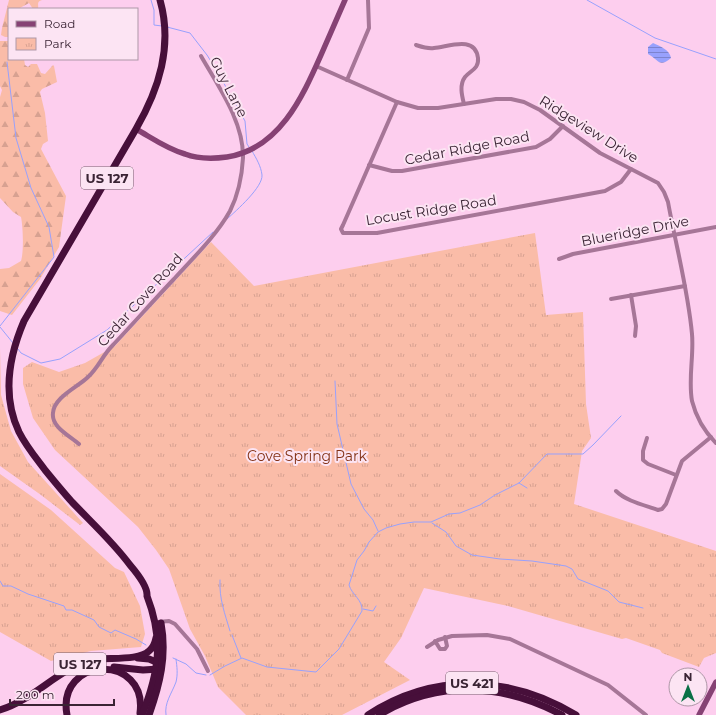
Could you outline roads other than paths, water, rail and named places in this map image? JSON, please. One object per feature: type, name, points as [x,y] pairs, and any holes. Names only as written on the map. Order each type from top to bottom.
[{"type":"highway","name":"US 127","points":[[149,715],[158,690],[163,640],[152,598],[130,564],[72,502],[40,463],[19,433],[13,413],[9,383],[13,352],[24,321],[136,129],[153,97],[162,68],[165,34],[160,0]]},
{"type":"highway","name":"US 127","points":[[0,710],[17,703],[73,668],[86,662],[98,659],[131,657],[149,652],[154,644],[158,622]]},
{"type":"highway","points":[[141,715],[160,666],[157,632]]},
{"type":"highway","points":[[131,657],[145,658],[160,666]]},
{"type":"highway","points":[[92,670],[107,667],[143,670],[160,666]]},
{"type":"highway","points":[[67,715],[66,704],[70,689],[80,676],[99,668],[111,669],[121,673],[129,679],[136,687],[140,697],[141,715]]},
{"type":"highway","name":"US 421","points":[[368,715],[413,693],[447,685],[470,683],[522,690],[548,700],[576,715]]},
{"type":"highway","name":"US 421","points":[[379,715],[402,703],[422,696],[451,690],[493,691],[514,696],[543,706],[562,715]]},
{"type":"street","points":[[136,129],[171,148],[194,157],[221,158],[243,153],[263,142],[284,123],[300,100],[345,0]]},
{"type":"street","points":[[347,80],[370,28],[368,0]]},
{"type":"street","points":[[416,45],[423,48],[433,48],[462,44],[471,46],[476,51],[478,64],[474,71],[466,77],[462,87],[464,104]]},
{"type":"street","name":"Guy Lane","points":[[201,56],[234,115],[243,153]]},
{"type":"street","name":"Ridgeview Drive","points":[[316,66],[397,102],[418,108],[438,108],[496,99],[524,102],[540,110],[600,152],[658,183],[668,202],[685,286],[693,341],[692,401],[698,418],[716,442]]},
{"type":"street","name":"Locust Ridge Road","points":[[397,102],[341,229],[343,233],[377,233],[605,191],[621,182],[631,169]]},
{"type":"street","name":"Cedar Ridge Road","points":[[370,165],[392,171],[402,171],[536,147],[550,139],[563,126]]},
{"type":"street","name":"Cedar Cove Road","points":[[79,444],[61,430],[55,423],[53,411],[55,407],[63,396],[78,386],[95,370],[110,347],[219,227],[230,210],[237,193],[242,168],[243,153]]},
{"type":"street","name":"Blueridge Drive","points":[[559,259],[573,254],[716,227]]},
{"type":"street","points":[[611,299],[685,286]]},
{"type":"street","points":[[631,295],[636,326],[635,336]]},
{"type":"street","points":[[616,491],[627,499],[661,510],[666,504],[676,475],[684,459],[711,437]]},
{"type":"street","points":[[647,438],[642,454],[643,460],[648,464],[676,475]]},
{"type":"street","points":[[158,622],[169,621],[177,627],[197,649],[208,671]]},
{"type":"street","points":[[427,648],[445,637],[481,635],[499,636],[510,639],[608,685],[646,715]]},
{"type":"street","points":[[435,642],[440,649],[445,649],[447,646],[445,637]]},
{"type":"street","points":[[698,715],[716,682]]},
{"type":"water","points":[[653,43],[667,51],[671,58],[661,63],[648,54],[648,47]]},
{"type":"waterway","points":[[151,0],[154,10],[154,25],[162,26]]},
{"type":"waterway","points":[[587,0],[655,38],[716,59]]},
{"type":"waterway","points":[[167,27],[190,33],[207,55],[245,121],[247,144],[249,147]]},
{"type":"waterway","points":[[0,326],[54,257],[49,227],[31,188],[16,138],[7,62]]},
{"type":"waterway","points":[[227,219],[249,198],[261,180],[261,168],[252,151]]},
{"type":"waterway","points":[[18,349],[21,353],[41,363],[60,359],[107,330],[213,232]]},
{"type":"waterway","points":[[0,327],[13,343]]},
{"type":"waterway","points":[[335,381],[337,424],[351,484],[378,531]]},
{"type":"waterway","points":[[210,675],[242,658],[267,667],[316,672],[339,649],[362,611],[361,604],[350,589],[349,585],[357,560],[378,532],[400,524],[431,522],[449,514],[460,513],[480,505],[495,495],[519,483],[547,454],[583,454],[621,416]]},
{"type":"waterway","points":[[519,483],[527,488]]},
{"type":"waterway","points":[[432,523],[446,532],[456,546],[472,555],[566,566],[572,569],[578,579],[608,591],[619,602],[643,608]]},
{"type":"waterway","points":[[220,580],[221,600],[230,631]]},
{"type":"waterway","points":[[0,581],[3,586],[11,586],[28,594],[64,606],[66,610],[72,610],[94,620],[99,627],[111,633],[115,630],[146,645]]},
{"type":"waterway","points":[[363,609],[373,611],[376,606]]},
{"type":"waterway","points":[[232,635],[241,658]]},
{"type":"waterway","points":[[173,658],[186,664],[196,673],[206,675]]},
{"type":"waterway","points":[[166,715],[167,702],[177,679],[176,659]]},
{"type":"park label","name":"Cove Spring Park","points":[[307,456]]}]
